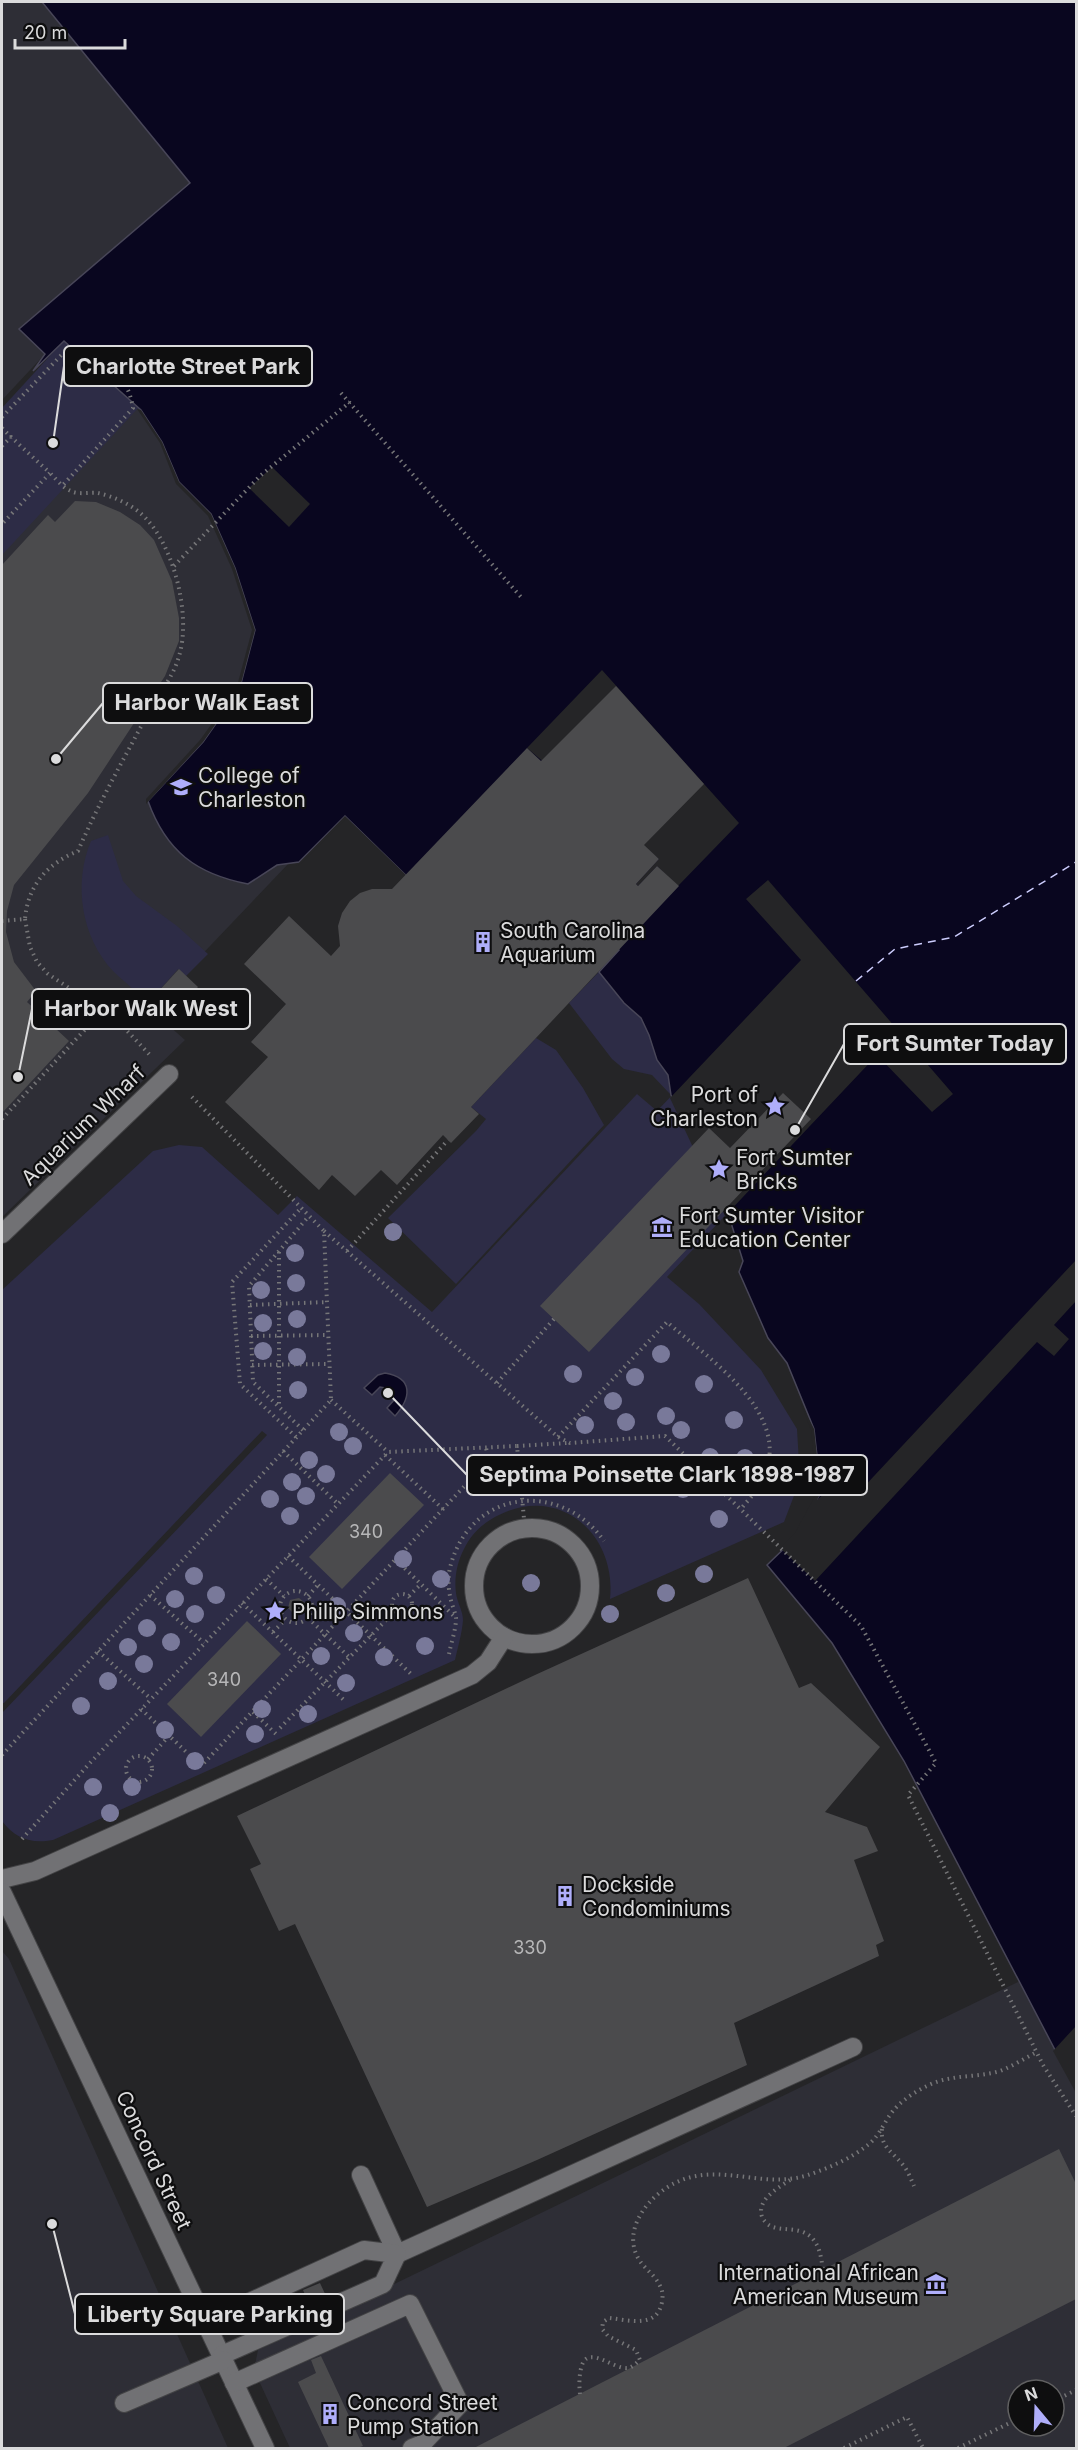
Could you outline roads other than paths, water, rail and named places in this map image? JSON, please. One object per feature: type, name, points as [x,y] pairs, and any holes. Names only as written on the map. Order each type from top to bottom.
[{"type":"street","name":"Aquarium Wharf","points":[[2,1234],[169,1074]]},
{"type":"street","points":[[538,1528],[560,1535],[578,1549],[588,1569],[590,1592],[584,1614],[568,1631],[548,1642],[526,1644],[504,1637],[487,1623],[476,1603],[474,1580],[481,1558],[496,1541],[516,1530],[538,1528]]},
{"type":"street","points":[[2,1879],[35,1871],[472,1675],[488,1662],[504,1637]]},
{"type":"street","name":"Concord Street","points":[[2,1892],[265,2448]]},
{"type":"street","points":[[206,2322],[364,2250],[397,2254],[853,2047]]},
{"type":"street","points":[[124,2403],[383,2284],[397,2254],[361,2175]]},
{"type":"street","points":[[234,2383],[410,2304],[460,2404],[422,2444],[412,2448]]},
{"type":"water","points":[[42,2],[1076,2],[1076,2090],[904,1761],[832,1643],[767,1565],[798,1535],[821,1492],[814,1429],[787,1363],[768,1338],[739,1272],[743,1261],[727,1210],[671,1095],[668,1075],[657,1060],[641,1018],[624,1003],[599,972],[619,950],[483,827],[422,891],[345,816],[299,862],[277,865],[248,884],[213,874],[185,858],[164,834],[155,819],[148,801],[203,742],[239,691],[255,630],[235,568],[211,514],[179,482],[162,442],[141,410],[64,341],[33,371],[45,354],[19,329],[190,183]]},
{"type":"water","points":[[385,1373],[401,1379],[407,1390],[407,1396],[395,1416],[387,1408],[394,1400],[391,1389],[380,1387],[372,1395],[364,1388],[378,1375]]},
{"type":"place","name":"Charlotte Street Park","points":[[53,443]]},
{"type":"place","name":"Harbor Walk East","points":[[56,759]]},
{"type":"place","name":"College of Charleston","points":[[181,787]]},
{"type":"place","name":"South Carolina Aquarium","points":[[483,942]]},
{"type":"place","name":"Harbor Walk West","points":[[18,1077]]},
{"type":"place","name":"Port of Charleston","points":[[775,1106]]},
{"type":"place","name":"Fort Sumter Today","points":[[795,1130]]},
{"type":"place","name":"Fort Sumter Bricks","points":[[719,1169]]},
{"type":"place","name":"Fort Sumter Visitor Education Center","points":[[662,1227]]},
{"type":"place","name":"Septima Poinsette Clark 1898-1987","points":[[388,1393]]},
{"type":"place","name":"Philip Simmons","points":[[275,1611]]},
{"type":"place","name":"Dockside Condominiums","points":[[565,1896]]},
{"type":"place","name":"Liberty Square Parking","points":[[52,2224]]},
{"type":"place","name":"International African American Museum","points":[[936,2284]]},
{"type":"place","name":"Concord Street Pump Station","points":[[330,2414]]}]
